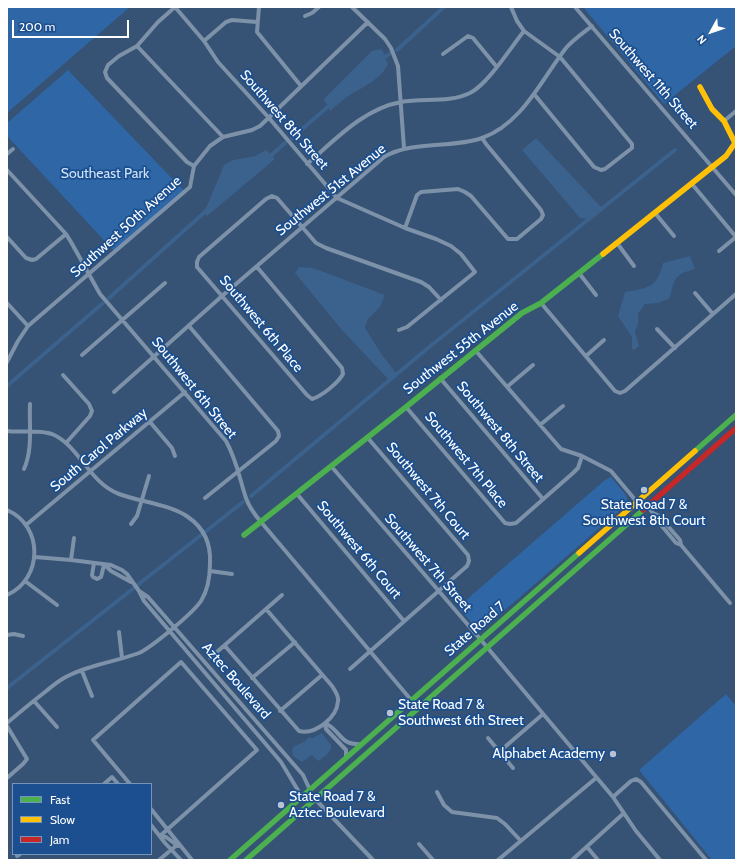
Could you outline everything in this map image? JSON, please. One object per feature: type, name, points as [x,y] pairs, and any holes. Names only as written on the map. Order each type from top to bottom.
[{"type":"main road","name":"Southwest 11th Street","points":[[700,87],[712,109],[724,122],[735,143],[729,153],[712,167]]},
{"type":"main road","name":"Southwest 55th Avenue","points":[[244,535],[522,313],[541,304],[712,167]]},
{"type":"main road","name":"State Road 7","points":[[230,860],[736,415]]},
{"type":"main road","points":[[711,450],[722,435],[724,425]]},
{"type":"main road","name":"State Road 7","points":[[246,860],[736,428]]},
{"type":"main road","points":[[647,506],[648,497],[651,490]]},
{"type":"main road","points":[[630,522],[637,510],[637,502]]},
{"type":"main road","points":[[406,719],[412,708],[412,701]]},
{"type":"main road","points":[[315,799],[315,794],[321,780]]},
{"type":"main road","points":[[301,812],[308,799],[310,790]]},
{"type":"street","points":[[175,7],[158,22],[137,46],[108,65],[105,72],[107,78],[112,84],[187,162],[194,166]]},
{"type":"street","name":"Southwest 8th Street","points":[[175,7],[204,41],[218,62],[269,118],[337,198],[405,228],[436,239],[451,246],[461,254],[475,272],[440,300]]},
{"type":"street","points":[[259,7],[257,32],[301,86]]},
{"type":"street","points":[[305,16],[312,14],[319,7]]},
{"type":"street","points":[[352,7],[368,22],[391,48],[398,66],[404,148]]},
{"type":"street","points":[[511,7],[524,31],[560,57],[632,144],[632,148],[606,169],[601,170],[594,167],[534,94]]},
{"type":"street","name":"Southwest 11th Street","points":[[575,7],[736,195]]},
{"type":"street","points":[[204,41],[226,22],[232,20],[257,22]]},
{"type":"street","name":"Southwest 50th Avenue","points":[[7,361],[28,326],[190,187],[194,166],[210,146],[223,137],[252,130],[269,118],[368,22]]},
{"type":"street","name":"Southwest 51st Avenue","points":[[114,392],[222,296],[384,157],[404,148],[455,144],[482,138],[513,119],[534,94],[568,47],[592,26]]},
{"type":"street","points":[[308,164],[365,116],[380,108],[400,102],[455,98],[471,92],[486,80],[524,31]]},
{"type":"street","points":[[443,54],[468,36],[473,38],[496,66]]},
{"type":"street","points":[[137,46],[223,137]]},
{"type":"street","points":[[724,122],[736,111]]},
{"type":"street","points":[[405,228],[417,195],[420,192],[458,190],[471,196],[508,238],[512,240],[517,239],[541,219],[543,215],[541,210],[482,138]]},
{"type":"street","points":[[7,154],[13,149]]},
{"type":"street","name":"Southwest 6th Street","points":[[7,170],[66,234],[72,242],[100,294],[155,356],[226,441],[239,471],[246,498],[252,510],[261,522],[412,701]]},
{"type":"street","points":[[692,184],[736,237],[719,251]]},
{"type":"street","name":"Southwest 6th Place","points":[[257,267],[342,368],[344,374],[341,379],[318,397],[312,399],[307,395],[197,267],[198,257],[266,199],[272,196],[277,198],[302,227]]},
{"type":"street","points":[[655,213],[674,236]]},
{"type":"street","points":[[302,227],[316,243],[326,248],[421,282],[429,287],[440,300],[406,327],[399,330]]},
{"type":"street","points":[[7,237],[26,258],[32,260],[36,259],[66,234]]},
{"type":"street","points":[[616,243],[634,266]]},
{"type":"street","points":[[579,274],[596,295]]},
{"type":"street","points":[[82,355],[165,283]]},
{"type":"street","points":[[695,293],[713,314]]},
{"type":"street","points":[[541,304],[615,391],[620,393],[625,391],[736,294]]},
{"type":"street","points":[[7,303],[28,326]]},
{"type":"street","points":[[189,326],[278,431],[279,436],[276,441],[204,498]]},
{"type":"street","points":[[657,328],[675,348]]},
{"type":"street","points":[[586,356],[604,340]]},
{"type":"street","points":[[475,350],[508,386],[561,449],[582,456],[611,470],[637,502]]},
{"type":"street","points":[[508,386],[533,365]]},
{"type":"street","points":[[63,375],[89,404],[92,411],[90,416],[66,443]]},
{"type":"street","name":"Southwest 8th Street","points":[[440,378],[542,499]]},
{"type":"street","name":"South Carol Parkway","points":[[26,525],[184,392]]},
{"type":"street","points":[[24,469],[29,455],[30,404]]},
{"type":"street","points":[[540,425],[563,406]]},
{"type":"street","name":"Southwest 7th Place","points":[[406,407],[505,523],[516,523],[542,499]]},
{"type":"street","points":[[150,422],[172,448],[175,456]]},
{"type":"street","points":[[7,431],[51,434],[66,443],[101,483],[113,492],[180,513],[193,520],[207,538],[211,552],[210,571],[205,594],[191,612],[174,627],[145,650],[82,671],[58,682],[7,723]]},
{"type":"street","name":"Southwest 7th Court","points":[[367,437],[468,555],[469,561],[467,566],[438,591]]},
{"type":"street","points":[[542,499],[578,468],[582,456]]},
{"type":"street","name":"Southwest 7th Street","points":[[331,466],[487,647],[613,797],[636,831],[660,860]]},
{"type":"street","points":[[131,524],[137,516],[149,476]]},
{"type":"street","name":"Southwest 6th Court","points":[[297,494],[404,621]]},
{"type":"street","points":[[647,506],[676,543],[681,545],[730,603]]},
{"type":"street","points":[[7,510],[16,515],[26,525],[33,540],[35,557],[33,566],[25,581],[16,590],[7,595]]},
{"type":"street","points":[[71,560],[74,538]]},
{"type":"street","name":"Aztec Boulevard","points":[[35,557],[111,565],[122,570],[139,591],[144,601],[281,762],[302,797]]},
{"type":"street","points":[[94,564],[92,575],[93,578],[97,580],[101,577],[104,565]]},
{"type":"street","points":[[210,571],[232,574]]},
{"type":"street","points":[[25,581],[57,604]]},
{"type":"street","name":"Aztec Boulevard","points":[[139,591],[148,597],[303,775],[310,790]]},
{"type":"street","points":[[350,669],[438,591]]},
{"type":"street","points":[[210,658],[282,595]]},
{"type":"street","points":[[225,646],[299,731],[310,732],[320,727],[331,718],[337,707],[338,695],[266,609]]},
{"type":"street","points":[[118,632],[122,658]]},
{"type":"street","points":[[7,635],[14,634],[23,636]]},
{"type":"street","points":[[252,678],[295,642]]},
{"type":"street","points":[[190,655],[194,650]]},
{"type":"street","points":[[129,783],[93,740],[181,662],[257,750],[160,836]]},
{"type":"street","points":[[82,671],[92,696]]},
{"type":"street","points":[[280,711],[322,675]]},
{"type":"street","points":[[34,701],[57,727]]},
{"type":"street","points":[[499,752],[543,714]]},
{"type":"street","points":[[325,723],[331,726],[345,741],[350,744],[363,744]]},
{"type":"street","points":[[325,723],[326,728],[346,750],[346,758]]},
{"type":"street","points":[[7,726],[27,759],[7,778]]},
{"type":"street","points":[[488,738],[513,768]]},
{"type":"street","points":[[105,783],[112,777],[117,783]]},
{"type":"street","points":[[498,860],[520,840],[596,778]]},
{"type":"street","points":[[613,797],[631,781],[636,779],[641,782],[706,860]]},
{"type":"street","points":[[437,792],[444,805],[452,812],[497,818],[520,840]]},
{"type":"street","points":[[315,799],[373,860]]},
{"type":"street","points":[[152,810],[192,860]]},
{"type":"street","points":[[572,860],[624,814]]},
{"type":"street","points":[[152,825],[171,850],[181,860]]},
{"type":"street","points":[[160,836],[166,837],[184,851]]},
{"type":"street","points":[[419,844],[432,860]]},
{"type":"street","points":[[159,860],[177,845]]},
{"type":"street","points":[[587,847],[598,860]]},
{"type":"green space","points":[[7,7],[130,7],[7,113]]},
{"type":"green space","points":[[583,7],[736,7],[736,46],[664,104]]},
{"type":"green space","name":"Southeast Park","points":[[68,70],[184,191],[114,251],[7,136],[7,123]]},
{"type":"green space","points":[[611,477],[626,495],[628,503],[512,604],[485,625],[475,627],[458,607],[605,480]]},
{"type":"green space","points":[[726,694],[736,706],[736,860],[712,860],[639,770]]},
{"type":"shaded area","points":[[382,49],[388,64],[385,70],[376,79],[345,99],[330,111],[324,99],[372,51]]},
{"type":"shaded area","points":[[536,138],[602,208],[588,219],[580,218],[522,150]]},
{"type":"shaded area","points":[[266,150],[275,159],[207,216],[204,213],[224,165],[233,160],[255,156]]},
{"type":"shaded area","points":[[690,256],[695,269],[683,273],[676,278],[670,298],[659,303],[645,304],[638,314],[638,324],[635,332],[639,346],[634,350],[632,349],[632,337],[618,316],[625,292],[646,288],[654,282],[658,278],[663,263]]},
{"type":"shaded area","points":[[299,267],[313,268],[385,295],[380,307],[368,319],[365,328],[382,355],[397,374],[389,380],[341,329],[295,273]]},
{"type":"shaded area","points":[[322,733],[331,745],[329,752],[324,757],[318,761],[312,755],[302,762],[293,756],[292,750],[294,746],[304,742],[309,737],[313,738]]},
{"type":"waterway","points":[[397,50],[444,7]]},
{"type":"waterway","points":[[382,58],[390,54]]},
{"type":"waterway","points":[[292,138],[331,104]]},
{"type":"waterway","points":[[268,158],[285,143]]},
{"type":"waterway","points":[[251,496],[428,348],[675,150]]},
{"type":"waterway","points":[[109,298],[207,210]]},
{"type":"waterway","points":[[7,386],[103,303]]},
{"type":"waterway","points":[[7,688],[243,502]]},
{"type":"traffic: fast","points":[[244,535],[522,313],[541,303],[603,254]]},
{"type":"traffic: fast","points":[[695,451],[736,415]]},
{"type":"traffic: fast","points":[[246,860],[643,510]]},
{"type":"traffic: fast","points":[[230,860],[579,553]]},
{"type":"traffic: slow","points":[[603,254],[726,156],[735,143],[724,121],[712,109],[700,87]]},
{"type":"traffic: slow","points":[[579,553],[695,451]]},
{"type":"traffic: jam","points":[[643,510],[736,428]]},
{"type":"place","name":"State Road 7 & Southwest 8th Court","points":[[644,490]]},
{"type":"place","name":"State Road 7 & Southwest 6th Street","points":[[390,713]]},
{"type":"place","name":"Alphabet Academy","points":[[613,754]]},
{"type":"place","name":"State Road 7 & Aztec Boulevard","points":[[281,805]]}]
